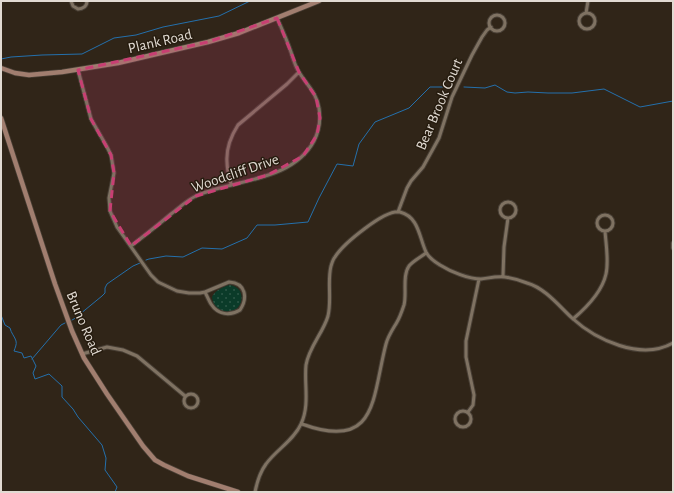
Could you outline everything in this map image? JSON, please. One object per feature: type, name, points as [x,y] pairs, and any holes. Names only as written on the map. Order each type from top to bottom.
[{"type":"street","points":[[71,1],[74,8],[80,9],[86,6],[87,1]]},
{"type":"street","name":"Plank Road","points":[[1,68],[15,73],[29,75],[78,70],[118,63],[208,42],[239,33],[319,1]]},
{"type":"street","points":[[586,12],[593,15],[595,21],[594,26],[588,29],[581,26],[579,20],[580,16],[586,12],[588,1]]},
{"type":"street","name":"Bear Brook Court","points":[[500,16],[504,19],[505,24],[503,28],[494,30],[491,27],[490,20],[493,17],[500,16]]},
{"type":"street","name":"Woodcliff Drive","points":[[131,246],[196,196],[231,184],[263,177],[280,171],[303,156],[311,146],[319,128],[320,110],[316,97],[299,72],[277,18]]},
{"type":"street","name":"Bear Brook Court","points":[[398,212],[407,188],[422,167],[439,138],[452,97],[472,55],[482,36],[491,27]]},
{"type":"street","points":[[78,70],[91,118],[110,155],[114,174],[109,198],[110,211],[117,227],[151,275],[158,282],[177,291],[189,293],[205,292],[226,283],[234,282],[244,289],[244,302],[238,311],[229,314],[223,313],[214,308],[205,292]]},
{"type":"street","points":[[231,184],[227,162],[227,152],[232,134],[238,125],[299,72]]},
{"type":"street","name":"Bruno Road","points":[[1,118],[72,332],[82,354],[107,394],[155,460],[195,478],[238,492]]},
{"type":"street","points":[[509,202],[513,203],[516,209],[514,215],[508,218],[502,215],[501,208],[503,204],[509,202]]},
{"type":"street","points":[[254,492],[264,466],[295,434],[302,424],[306,409],[306,363],[311,349],[323,329],[328,317],[330,307],[330,274],[334,257],[371,224],[385,215],[398,212],[415,222],[426,253],[435,262],[447,269],[465,276],[479,279],[504,276],[529,283],[541,290],[584,328],[602,339],[626,348],[647,350],[673,343]]},
{"type":"street","points":[[606,215],[611,218],[613,224],[611,228],[605,231],[601,230],[597,224],[599,217],[606,215]]},
{"type":"street","points":[[504,276],[504,247],[508,218]]},
{"type":"street","points":[[573,319],[595,296],[606,274],[607,253],[605,231]]},
{"type":"street","points":[[673,242],[673,248]]},
{"type":"street","points":[[302,424],[322,430],[343,432],[354,429],[367,415],[378,384],[386,342],[403,310],[407,272],[410,266],[426,253]]},
{"type":"street","points":[[468,412],[473,405],[474,395],[465,352],[479,279]]},
{"type":"street","points":[[82,354],[107,347],[123,350],[137,356],[185,396]]},
{"type":"street","points":[[191,393],[196,395],[198,398],[198,403],[196,407],[187,407],[184,401],[185,396],[191,393]]},
{"type":"street","points":[[462,411],[468,412],[471,419],[470,424],[463,427],[457,425],[454,418],[456,414],[462,411]]},
{"type":"highlighted area","points":[[277,18],[299,72],[316,97],[320,118],[317,135],[303,156],[268,175],[196,196],[131,246],[110,211],[114,173],[111,155],[91,119],[78,70],[208,42]]},
{"type":"green space","points":[[230,285],[236,287],[240,291],[242,296],[241,302],[239,307],[234,310],[229,312],[222,311],[215,306],[212,297],[220,289]]},
{"type":"waterway","points":[[1,59],[42,55],[82,54],[114,38],[136,35],[163,27],[219,16],[250,1]]},
{"type":"waterway","points":[[464,87],[485,88],[495,85],[507,92],[515,93],[572,93],[604,89],[640,107],[673,101]]},
{"type":"waterway","points":[[146,260],[166,256],[183,257],[202,248],[222,249],[247,238],[257,225],[308,222],[337,164],[353,166],[359,144],[375,122],[409,108],[430,87],[449,87]]},
{"type":"waterway","points":[[72,320],[105,293],[107,284],[133,266],[140,263]]},
{"type":"waterway","points":[[1,315],[5,325],[10,328],[15,339],[16,343],[14,351],[22,353],[24,358],[31,356],[36,366],[33,373],[35,379],[49,374],[62,386],[62,397],[102,445],[106,458],[105,470],[117,487],[115,492]]},
{"type":"waterway","points":[[32,359],[61,325],[65,323]]}]
